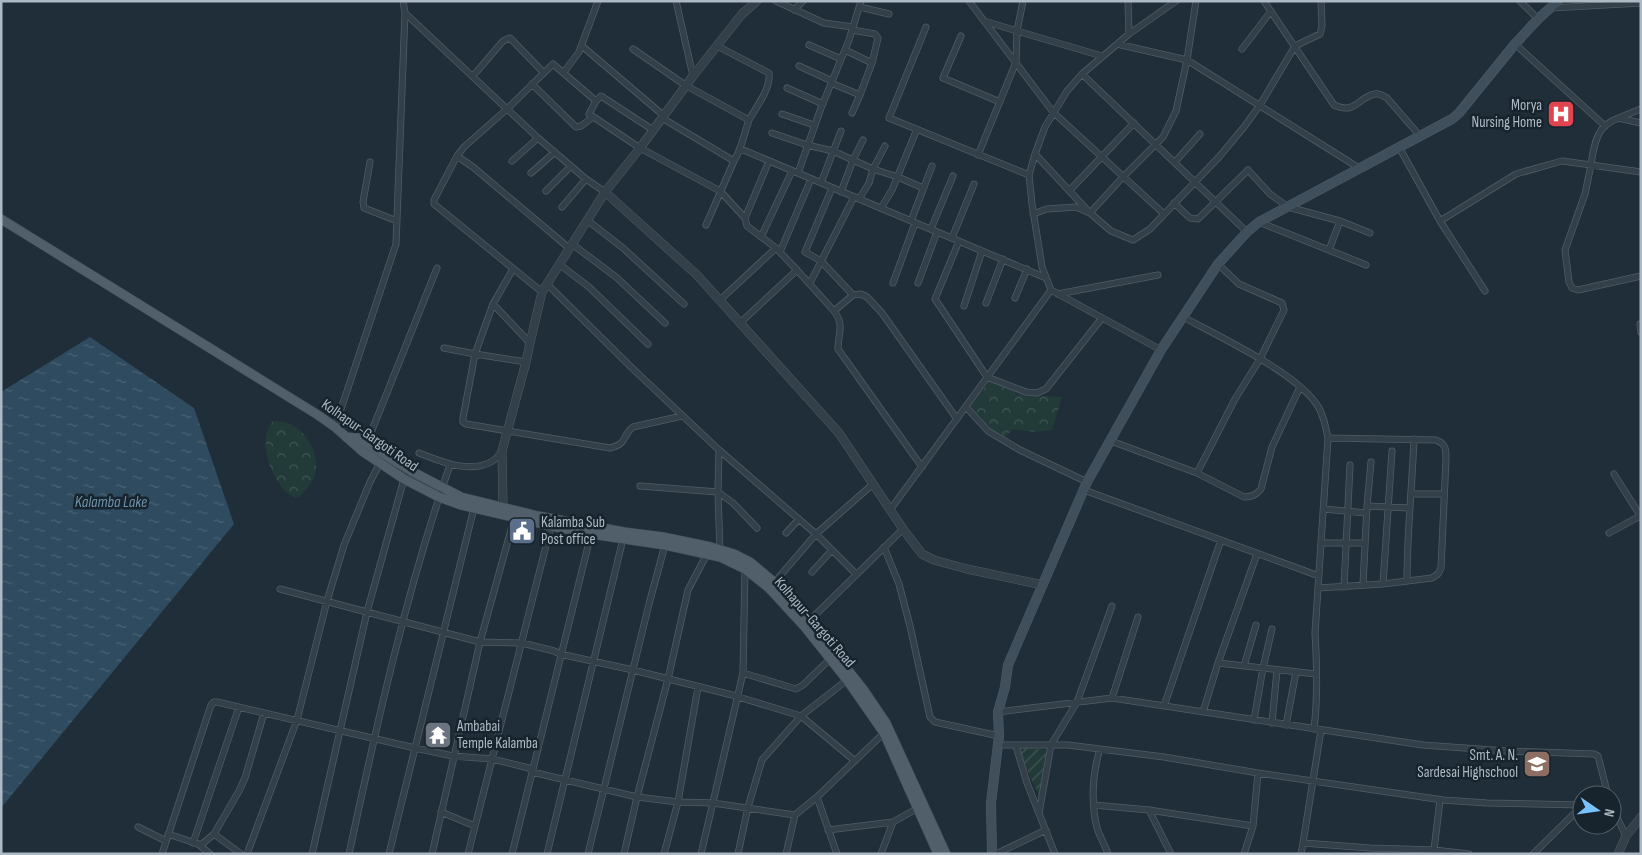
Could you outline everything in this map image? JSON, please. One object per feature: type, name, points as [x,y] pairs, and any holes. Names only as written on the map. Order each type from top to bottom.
[{"type":"main road","points":[[994,854],[991,803],[998,740],[998,712],[1005,687],[1008,666],[1086,486],[1161,350],[1218,264],[1258,222],[1420,136],[1459,113],[1515,44],[1538,19],[1555,5]]},
{"type":"main road","name":"Kolhapur-Gargoti Road","points":[[1,219],[335,427],[346,436],[358,438],[380,463],[404,479],[474,508],[514,519],[707,554],[720,553],[772,585]]},
{"type":"main road","points":[[365,447],[386,457],[440,493],[591,526],[663,537],[750,562],[863,689],[886,723],[946,854]]},
{"type":"main road","name":"Kolhapur-Gargoti Road","points":[[806,624],[884,733],[938,854]]},
{"type":"street","points":[[335,427],[396,244],[405,13],[403,1]]},
{"type":"street","points":[[564,72],[582,46],[597,2],[604,1]]},
{"type":"street","points":[[676,1],[693,76]]},
{"type":"street","points":[[502,508],[502,451],[526,362],[542,292],[605,192],[640,148],[685,85],[742,14],[757,1]]},
{"type":"street","points":[[776,1],[824,23],[875,34],[878,38],[872,63],[852,113]]},
{"type":"street","points":[[794,10],[803,1]]},
{"type":"street","points":[[969,1],[1053,112],[1164,214]]},
{"type":"street","points":[[978,155],[1016,62],[1017,31],[1023,1]]},
{"type":"street","points":[[1128,1],[1129,34]]},
{"type":"street","points":[[1090,213],[1163,138],[1176,111],[1187,60],[1196,1]]},
{"type":"street","points":[[1264,1],[1334,106],[1342,109],[1350,108],[1374,94],[1379,94],[1387,98],[1420,136]]},
{"type":"street","points":[[1035,154],[1090,213],[1111,231],[1132,240],[1150,229],[1244,127],[1260,105],[1295,46],[1320,34],[1322,26],[1321,1]]},
{"type":"street","points":[[1520,1],[1538,19]]},
{"type":"street","points":[[1161,350],[1051,290],[1046,278],[1033,214],[1029,175],[1035,154],[1053,112],[1067,91],[1102,56],[1173,2]]},
{"type":"street","points":[[1555,5],[1641,3]]},
{"type":"street","points":[[761,236],[807,145],[845,50],[861,4],[889,14]]},
{"type":"street","points":[[1242,49],[1271,11]]},
{"type":"street","points":[[405,13],[538,138],[586,179],[605,192],[697,275],[839,433],[903,530],[922,554],[934,560],[967,569],[1043,585]]},
{"type":"street","points":[[984,21],[1102,56]]},
{"type":"street","points":[[926,28],[889,118],[1029,175]]},
{"type":"street","points":[[962,36],[943,78],[1000,102]]},
{"type":"street","points":[[472,76],[503,41],[510,38],[544,73]]},
{"type":"street","points":[[1117,44],[1187,60],[1359,168]]},
{"type":"street","points":[[1515,44],[1604,125]]},
{"type":"street","points":[[582,46],[663,116],[734,161]]},
{"type":"street","points":[[706,225],[720,191],[741,149],[749,120],[770,80],[768,72],[717,46]]},
{"type":"street","points":[[808,46],[841,59]]},
{"type":"street","points":[[633,49],[685,85],[749,120]]},
{"type":"street","points":[[845,50],[872,63]]},
{"type":"street","points":[[542,292],[434,204],[434,200],[457,156],[464,147],[507,109],[553,64],[596,101]]},
{"type":"street","points":[[799,66],[860,94]]},
{"type":"street","points":[[1082,74],[1247,232]]},
{"type":"street","points":[[532,84],[576,127],[581,126],[593,117]]},
{"type":"street","points":[[787,88],[823,104]]},
{"type":"street","points":[[653,130],[601,96],[589,114],[640,148],[720,191],[745,218],[747,226],[778,250],[798,270],[840,319],[841,327],[838,349],[922,467]]},
{"type":"street","points":[[1641,108],[1604,125],[1596,139],[1585,194],[1565,250],[1569,282],[1572,288],[1578,290],[1641,276]]},
{"type":"street","points":[[782,114],[814,126]]},
{"type":"street","points":[[1618,118],[1641,123]]},
{"type":"street","points":[[1069,191],[1134,123]]},
{"type":"street","points":[[881,208],[898,177],[917,129]]},
{"type":"street","points":[[821,183],[841,131]]},
{"type":"street","points":[[772,133],[807,145],[833,151],[923,188]]},
{"type":"street","points":[[1175,162],[1200,134]]},
{"type":"street","points":[[512,161],[538,138]]},
{"type":"street","points":[[841,192],[863,140]]},
{"type":"street","points":[[810,283],[857,198],[869,184],[873,169],[885,146]]},
{"type":"street","points":[[1399,147],[1440,222],[1484,290]]},
{"type":"street","points":[[741,149],[1046,278]]},
{"type":"street","points":[[530,174],[555,152]]},
{"type":"street","points":[[457,156],[570,246],[616,277],[665,323]]},
{"type":"street","points":[[745,218],[769,161]]},
{"type":"street","points":[[1440,222],[1516,174],[1562,161],[1641,172]]},
{"type":"street","points":[[370,162],[363,202],[364,208],[397,221]]},
{"type":"street","points":[[546,192],[571,166]]},
{"type":"street","points":[[892,283],[932,166]]},
{"type":"street","points":[[1174,203],[1190,218],[1198,219],[1248,170],[1270,194],[1288,207],[1340,221],[1370,233]]},
{"type":"street","points":[[918,283],[953,176]]},
{"type":"street","points":[[562,207],[586,179]]},
{"type":"street","points":[[720,300],[778,250],[811,179]]},
{"type":"street","points":[[952,238],[974,184]]},
{"type":"street","points":[[832,188],[805,252],[822,261],[853,295]]},
{"type":"street","points":[[1033,214],[1048,209],[1076,207],[1090,213]]},
{"type":"street","points":[[587,220],[624,248],[684,304]]},
{"type":"street","points":[[1329,250],[1340,221]]},
{"type":"street","points":[[1258,222],[1366,265]]},
{"type":"street","points":[[959,241],[935,299],[987,377],[1026,392],[1037,393],[1046,390],[1102,318]]},
{"type":"street","points":[[964,306],[982,251]]},
{"type":"street","points":[[986,303],[1002,260]]},
{"type":"street","points":[[559,264],[589,287],[648,344]]},
{"type":"street","points":[[1197,473],[1235,399],[1260,359],[1284,310],[1282,303],[1239,284],[1218,264]]},
{"type":"street","points":[[365,447],[437,268]]},
{"type":"street","points":[[513,269],[492,304],[475,354],[463,422],[507,432],[610,448],[619,446],[633,427],[682,416]]},
{"type":"street","points":[[1015,298],[1026,269]]},
{"type":"street","points":[[740,322],[798,270]]},
{"type":"street","points":[[1058,294],[1158,275]]},
{"type":"street","points":[[547,284],[682,416],[816,534],[856,574]]},
{"type":"street","points":[[890,510],[1051,290]]},
{"type":"street","points":[[834,311],[853,295],[862,294],[867,296],[957,419]]},
{"type":"street","points":[[492,304],[530,343]]},
{"type":"street","points":[[1183,317],[1282,373],[1300,387],[1320,409],[1328,438],[1315,633],[1316,710],[1314,729]]},
{"type":"street","points":[[1640,324],[1641,332]]},
{"type":"street","points":[[444,348],[526,362]]},
{"type":"street","points":[[1111,441],[1197,473],[1244,497],[1251,497],[1261,489],[1272,447],[1300,387]]},
{"type":"street","points":[[966,407],[988,431],[1086,486],[1221,540],[1319,576]]},
{"type":"street","points":[[1318,588],[1383,584],[1432,578],[1438,574],[1441,568],[1446,447],[1436,440],[1328,438]]},
{"type":"street","points":[[1407,581],[1407,545],[1412,494],[1414,439]]},
{"type":"street","points":[[719,450],[720,553]]},
{"type":"street","points":[[419,453],[450,465],[480,466],[492,462],[502,451]]},
{"type":"street","points":[[1383,584],[1392,451]]},
{"type":"street","points":[[1363,585],[1366,514],[1371,462]]},
{"type":"street","points":[[249,853],[297,720],[326,601],[344,545],[370,482],[380,463]]},
{"type":"street","points":[[349,854],[402,621],[450,465]]},
{"type":"street","points":[[1344,587],[1350,465]]},
{"type":"street","points":[[1609,534],[1640,516],[1614,474]]},
{"type":"street","points":[[312,854],[367,612],[404,479]]},
{"type":"street","points":[[772,585],[816,534],[873,484]]},
{"type":"street","points":[[640,486],[718,492],[733,503],[757,528]]},
{"type":"street","points":[[1412,494],[1444,494]]},
{"type":"street","points":[[1367,506],[1410,508]]},
{"type":"street","points":[[389,854],[474,508]]},
{"type":"street","points":[[1324,509],[1366,514]]},
{"type":"street","points":[[432,854],[480,642],[514,519]]},
{"type":"street","points":[[786,533],[799,519]]},
{"type":"street","points":[[468,854],[551,526]]},
{"type":"street","points":[[806,624],[903,530]]},
{"type":"street","points":[[512,854],[591,534]]},
{"type":"street","points":[[547,854],[623,539]]},
{"type":"street","points":[[1164,706],[1221,540]]},
{"type":"street","points":[[1321,544],[1365,543]]},
{"type":"street","points":[[588,854],[665,545]]},
{"type":"street","points":[[884,547],[899,584],[930,717],[935,722],[1016,746],[1068,745],[1164,757],[1313,782],[1440,800],[1572,805]]},
{"type":"street","points":[[812,572],[832,550]]},
{"type":"street","points":[[624,854],[688,590],[707,554]]},
{"type":"street","points":[[1203,712],[1218,663],[1258,554]]},
{"type":"street","points":[[702,854],[743,673],[745,569]]},
{"type":"street","points":[[280,589],[480,642],[522,643],[560,654],[738,696],[801,716],[855,761]]},
{"type":"street","points":[[1039,813],[1051,745],[1077,702],[1112,606]]},
{"type":"street","points":[[1112,698],[1138,617]]},
{"type":"street","points":[[1244,666],[1256,625]]},
{"type":"street","points":[[1254,720],[1262,668],[1272,629]]},
{"type":"street","points":[[743,673],[796,689],[803,685],[830,659]]},
{"type":"street","points":[[1218,663],[1316,674]]},
{"type":"street","points":[[1272,723],[1277,670]]},
{"type":"street","points":[[1286,725],[1296,672]]},
{"type":"street","points":[[738,854],[748,807],[762,760],[801,716],[847,680]]},
{"type":"street","points":[[664,854],[678,802],[698,686]]},
{"type":"street","points":[[998,712],[1112,698],[1423,745],[1506,751],[1594,754],[1598,756],[1605,785]]},
{"type":"street","points":[[162,854],[211,705],[214,702],[453,756],[492,759],[528,768],[532,772],[637,797],[678,802],[713,803],[795,815]]},
{"type":"street","points":[[196,844],[238,707]]},
{"type":"street","points":[[196,844],[202,844],[214,834],[239,791],[245,778],[264,713]]},
{"type":"street","points":[[1300,854],[1304,843],[1321,730]]},
{"type":"street","points":[[786,854],[795,815],[817,797],[884,733]]},
{"type":"street","points":[[1016,746],[1027,783],[1055,854]]},
{"type":"street","points":[[1100,749],[1096,762],[1093,796],[1098,829],[1108,854]]},
{"type":"street","points":[[1244,854],[1253,826],[1258,773]]},
{"type":"street","points":[[817,797],[836,854]]},
{"type":"street","points":[[1434,850],[1440,800]]},
{"type":"street","points":[[1094,805],[1149,810],[1253,826]]},
{"type":"street","points":[[828,830],[893,822],[918,808]]},
{"type":"street","points":[[1149,810],[1171,854]]},
{"type":"street","points":[[441,812],[475,826]]},
{"type":"street","points":[[1533,854],[1572,815]]},
{"type":"street","points":[[1618,854],[1626,836],[1641,817]]},
{"type":"street","points":[[881,854],[893,822]]},
{"type":"street","points":[[138,827],[166,841]]},
{"type":"street","points":[[1622,828],[1626,836]]},
{"type":"street","points":[[994,854],[1046,830]]},
{"type":"street","points":[[168,834],[196,844],[210,854]]},
{"type":"street","points":[[214,834],[241,854]]},
{"type":"street","points":[[1304,843],[1370,851],[1434,850],[1469,854]]},
{"type":"green space","points":[[990,381],[1019,394],[1062,397],[1052,430],[1034,432],[1013,429],[1005,437],[990,428],[970,406]]},
{"type":"green space","points":[[273,421],[291,424],[303,433],[312,446],[316,460],[312,481],[302,495],[295,498],[285,491],[280,484],[270,467],[267,457],[266,437],[268,428]]},
{"type":"green space","points":[[1016,746],[1050,751],[1041,800]]},
{"type":"water","name":"Kalamba Lake","points":[[90,337],[194,408],[234,524],[1,808],[1,392]]},
{"type":"place","name":"Morya Nursing Home","points":[[1561,114]]},
{"type":"place","name":"Kalamba Sub Post office","points":[[522,531]]},
{"type":"place","name":"Ambabai Temple Kalamba","points":[[438,735]]},
{"type":"place","name":"Smt. A. N. Sardesai Highschool","points":[[1537,764]]}]
